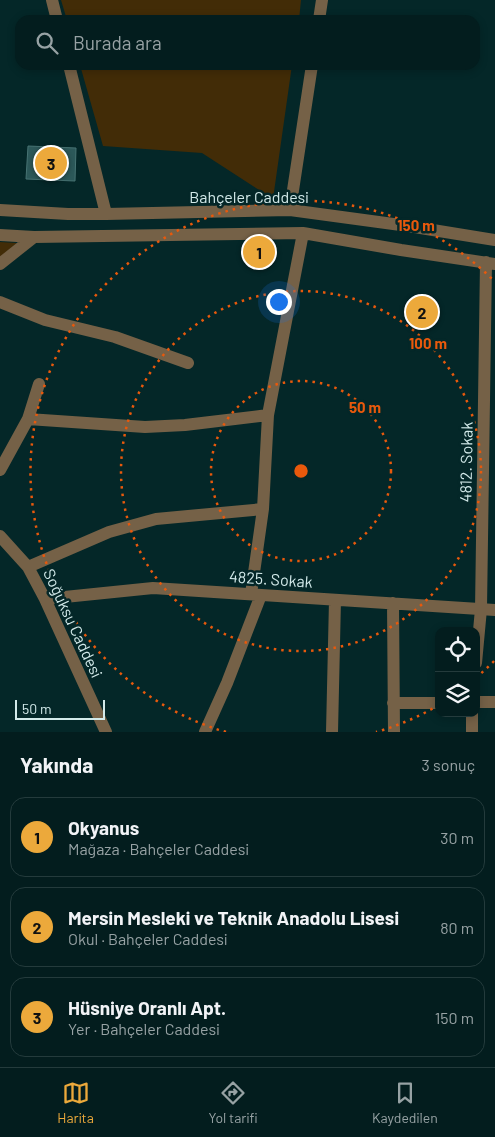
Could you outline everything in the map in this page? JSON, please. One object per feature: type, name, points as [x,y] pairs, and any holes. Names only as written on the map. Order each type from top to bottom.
[{"type":"street","points":[[52,0],[56,15]]},
{"type":"street","points":[[320,15],[322,0]]},
{"type":"street","points":[[70,70],[106,214]]},
{"type":"street","points":[[290,210],[311,70]]},
{"type":"street","name":"Bahçeler Caddesi","points":[[0,210],[68,214],[290,210],[495,240]]},
{"type":"street","points":[[205,732],[227,683],[256,595],[268,415],[303,233]]},
{"type":"street","points":[[0,235],[34,237],[303,233],[490,263]]},
{"type":"street","points":[[0,264],[34,237]]},
{"type":"street","name":"4812. Sokak","points":[[479,627],[490,263]]},
{"type":"street","points":[[0,302],[45,320],[115,337],[188,363]]},
{"type":"street","points":[[0,470],[28,419],[39,384]]},
{"type":"street","points":[[28,419],[145,427],[185,425],[268,415]]},
{"type":"street","points":[[28,567],[108,532],[156,519],[263,509]]},
{"type":"street","name":"Soğuksu Caddesi","points":[[0,536],[28,567],[45,599],[106,732]]},
{"type":"street","name":"4825. Sokak","points":[[45,599],[153,588],[495,610]]},
{"type":"street","points":[[332,732],[335,600]]},
{"type":"street","points":[[393,603],[394,732]]},
{"type":"street","points":[[480,702],[495,702]]},
{"type":"street","points":[[393,703],[435,703]]},
{"type":"street","points":[[472,717],[472,732]]},
{"type":"shaded area","points":[[61,0],[301,0],[300,15],[66,15]]},
{"type":"shaded area","points":[[81,70],[291,70],[273,199],[202,153],[103,146]]},
{"type":"shaded area","points":[[0,242],[17,243],[0,257]]},
{"type":"building","points":[[28,146],[76,148],[75,181],[26,179]]},
{"type":"place","name":"Hüsniye Oranlı Apt.","points":[[51,163]]},
{"type":"place","name":"Okyanus","points":[[259,252]]},
{"type":"place","name":"Mersin Mesleki ve Teknik Anadolu Lisesi","points":[[422,312]]}]
